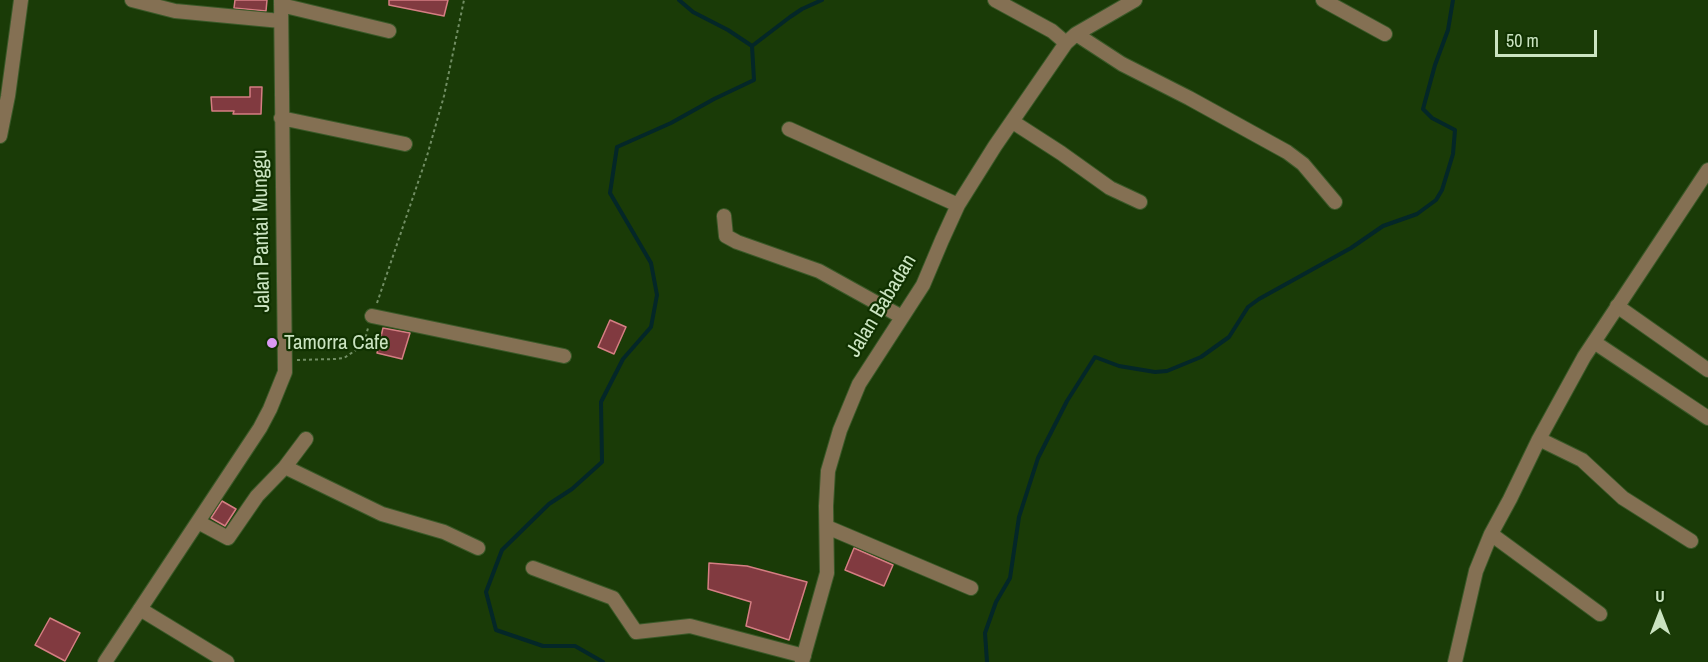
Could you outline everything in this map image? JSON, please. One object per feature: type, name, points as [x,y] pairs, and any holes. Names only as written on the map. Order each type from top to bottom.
[{"type":"street","points":[[0,136],[8,96],[21,0]]},
{"type":"street","points":[[132,0],[175,11],[281,21]]},
{"type":"street","points":[[995,0],[1052,31],[1071,38],[1189,98],[1287,152],[1303,164],[1335,202]]},
{"type":"street","name":"Jalan Babadan","points":[[803,659],[827,573],[828,471],[840,430],[859,384],[923,285],[958,205],[995,146],[1071,38],[1135,0]]},
{"type":"street","points":[[1323,0],[1385,34]]},
{"type":"street","points":[[281,3],[389,31]]},
{"type":"street","name":"Jalan Pantai Munggu","points":[[105,662],[260,428],[285,372],[281,3]]},
{"type":"street","points":[[281,118],[405,144]]},
{"type":"street","points":[[1013,122],[1110,189],[1140,202]]},
{"type":"street","points":[[789,129],[958,205]]},
{"type":"street","points":[[1455,662],[1476,571],[1491,534],[1539,439],[1594,342],[1708,170]]},
{"type":"street","points":[[724,216],[726,236],[819,271],[902,317]]},
{"type":"street","points":[[1617,306],[1708,370]]},
{"type":"street","points":[[372,316],[564,356]]},
{"type":"street","points":[[1594,342],[1708,418]]},
{"type":"street","points":[[198,522],[228,538],[257,496],[285,467],[306,439]]},
{"type":"street","points":[[1539,439],[1582,460],[1623,498],[1690,541]]},
{"type":"street","points":[[285,467],[382,514],[444,532],[478,548]]},
{"type":"street","points":[[827,527],[971,588]]},
{"type":"street","points":[[1491,534],[1600,614]]},
{"type":"street","points":[[533,568],[613,598],[636,632],[690,626],[803,659]]},
{"type":"street","points":[[140,609],[227,662]]},
{"type":"path","points":[[285,361],[335,359],[351,354],[364,340],[427,156],[444,96],[464,0]]},
{"type":"building","points":[[235,0],[267,0],[266,11],[234,8]]},
{"type":"building","points":[[389,0],[448,0],[444,16],[389,5]]},
{"type":"building","points":[[250,87],[262,87],[261,114],[212,111],[211,97],[250,97]]},
{"type":"building","points":[[610,320],[626,327],[614,354],[598,347]]},
{"type":"building","points":[[383,328],[410,333],[402,359],[377,353]]},
{"type":"building","points":[[222,501],[236,509],[225,526],[211,518]]},
{"type":"building","points":[[854,548],[893,565],[884,586],[845,570]]},
{"type":"building","points":[[709,563],[747,566],[807,582],[789,640],[746,626],[751,602],[708,589]]},
{"type":"building","points":[[50,618],[80,633],[65,661],[35,645]]},
{"type":"waterway","points":[[603,662],[575,646],[543,646],[496,630],[486,592],[502,550],[549,504],[572,489],[602,462],[601,402],[623,359],[651,327],[657,295],[651,263],[610,193],[617,147],[671,123],[754,80],[752,46],[728,30],[693,12],[679,0]]},
{"type":"waterway","points":[[752,46],[802,9],[822,0]]},
{"type":"waterway","points":[[987,662],[985,633],[996,602],[1010,578],[1019,517],[1038,458],[1067,401],[1095,357],[1119,366],[1155,372],[1167,371],[1201,357],[1229,337],[1248,307],[1259,299],[1351,248],[1383,226],[1417,214],[1436,200],[1442,190],[1453,154],[1455,130],[1432,118],[1423,109],[1435,65],[1448,30],[1453,0]]},
{"type":"place","name":"Tamorra Cafe","points":[[272,343]]}]
